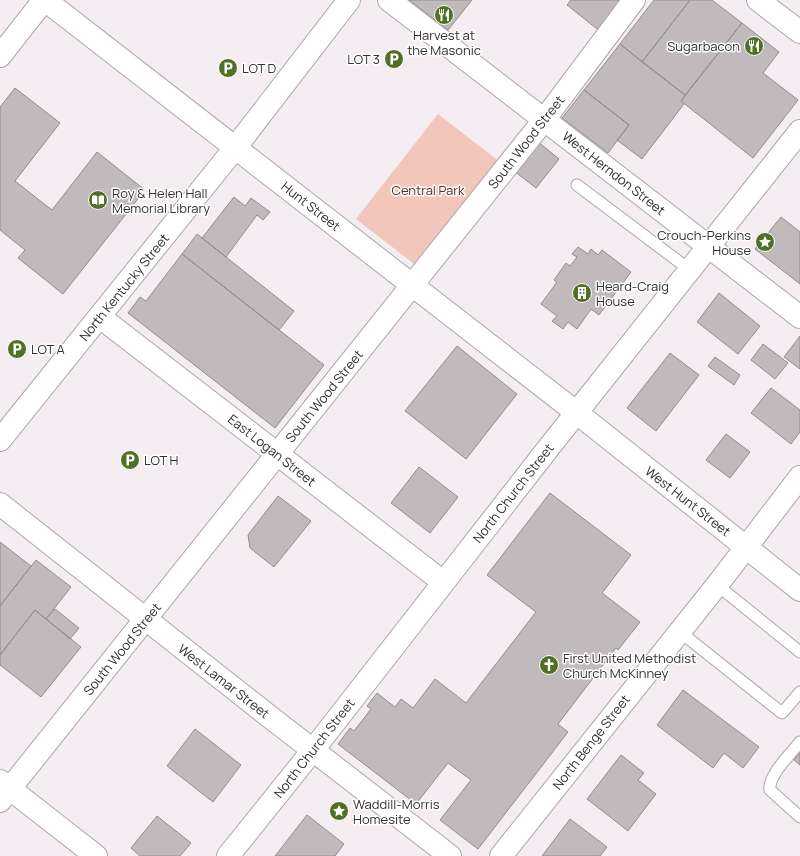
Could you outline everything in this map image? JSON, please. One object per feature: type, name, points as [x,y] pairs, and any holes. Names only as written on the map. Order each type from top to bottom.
[{"type":"street","points":[[0,56],[45,0]]},
{"type":"street","name":"Hunt Street","points":[[45,0],[576,413]]},
{"type":"street","name":"North Kentucky Street","points":[[0,440],[235,148],[349,0]]},
{"type":"street","name":"West Herndon Street","points":[[390,0],[800,317]]},
{"type":"street","name":"South Wood Street","points":[[3,790],[146,618],[544,120],[634,0]]},
{"type":"street","points":[[758,0],[800,32]]},
{"type":"street","name":"North Church Street","points":[[228,856],[800,131]]},
{"type":"street","name":"East Logan Street","points":[[100,317],[443,582]]},
{"type":"street","name":"West Hunt Street","points":[[576,413],[800,590]]},
{"type":"street","name":"North Benge Street","points":[[501,856],[717,585],[800,477]]},
{"type":"street","name":"West Lamar Street","points":[[0,504],[450,856]]},
{"type":"street","points":[[3,790],[96,856]]},
{"type":"lane","points":[[577,185],[690,270]]},
{"type":"lane","points":[[717,585],[800,652]]},
{"type":"lane","points":[[679,631],[782,713],[800,692]]},
{"type":"lane","points":[[800,742],[773,776],[769,784],[770,790],[800,817]]},
{"type":"green space","name":"Central Park","points":[[438,114],[500,162],[418,267],[356,219]]},
{"type":"building","name":"Harvest at the Masonic","points":[[409,0],[472,0],[448,30]]},
{"type":"building","points":[[571,0],[626,0],[601,32],[567,5]]},
{"type":"building","points":[[654,0],[690,0],[642,62],[620,44]]},
{"type":"building","points":[[690,0],[712,0],[742,23],[685,95],[642,62]]},
{"type":"building","points":[[742,23],[779,52],[763,73],[798,100],[753,158],[681,101]]},
{"type":"building","points":[[620,44],[685,95],[681,101],[684,104],[642,159],[617,140],[629,125],[584,90]]},
{"type":"building","name":"Roy & Helen Hall Memorial Library","points":[[15,88],[60,123],[15,181],[52,210],[97,152],[145,190],[63,294],[18,258],[25,250],[0,230],[0,107]]},
{"type":"building","points":[[584,90],[629,125],[608,153],[562,118]]},
{"type":"building","points":[[537,141],[559,159],[536,188],[514,171]]},
{"type":"building","points":[[234,197],[245,206],[251,198],[270,212],[263,220],[257,215],[226,257],[202,238]]},
{"type":"building","points":[[781,217],[800,232],[800,284],[755,249]]},
{"type":"building","points":[[197,234],[294,311],[279,330],[182,254]]},
{"type":"building","name":"Heard-Craig House","points":[[578,247],[588,254],[591,249],[598,255],[602,250],[631,272],[599,315],[591,309],[577,329],[568,322],[563,329],[552,321],[557,316],[541,304],[557,282],[554,280],[566,263],[570,266],[577,257],[572,254]]},
{"type":"building","points":[[182,254],[324,365],[275,428],[128,313],[140,297],[146,301]]},
{"type":"building","points":[[719,293],[760,326],[738,354],[697,322]]},
{"type":"building","points":[[800,336],[800,369],[784,357]]},
{"type":"building","points":[[763,344],[788,363],[775,379],[751,360]]},
{"type":"building","points":[[457,346],[517,394],[466,459],[405,411]]},
{"type":"building","points":[[670,353],[699,375],[656,431],[627,408]]},
{"type":"building","points":[[715,357],[740,375],[734,385],[708,366]]},
{"type":"building","points":[[771,388],[800,410],[800,432],[791,444],[751,413]]},
{"type":"building","points":[[726,434],[750,452],[730,478],[706,460]]},
{"type":"building","points":[[419,467],[458,497],[430,533],[391,503]]},
{"type":"building","name":"First United Methodist Church McKinney","points":[[550,493],[631,555],[602,593],[640,622],[618,650],[616,648],[558,724],[568,732],[478,849],[440,820],[471,780],[448,763],[416,804],[338,744],[350,728],[354,731],[371,709],[367,706],[377,693],[395,707],[401,699],[413,708],[435,679],[466,703],[536,612],[487,575]]},
{"type":"building","points":[[278,496],[311,521],[274,567],[250,548],[248,535]]},
{"type":"building","points":[[0,542],[31,566],[0,606]]},
{"type":"building","points":[[36,560],[71,587],[46,619],[35,610],[0,655],[0,606]]},
{"type":"building","points":[[55,609],[79,628],[70,639],[46,619]]},
{"type":"building","points":[[35,610],[81,647],[41,697],[0,665],[0,655]]},
{"type":"building","points":[[683,690],[759,747],[743,768],[724,753],[713,768],[657,725]]},
{"type":"building","points":[[195,729],[241,765],[213,802],[167,766]]},
{"type":"building","points":[[800,752],[800,765],[794,760]]},
{"type":"building","points":[[621,755],[644,773],[638,780],[656,794],[628,831],[587,799]]},
{"type":"building","points":[[307,815],[344,844],[335,856],[275,856]]},
{"type":"building","points":[[157,816],[191,843],[180,856],[140,856],[131,848]]},
{"type":"building","points":[[570,819],[607,847],[600,856],[542,856]]},
{"type":"place","name":"Harvest at the Masonic","points":[[444,15]]},
{"type":"place","name":"Sugarbacon","points":[[754,46]]},
{"type":"place","name":"LOT 3","points":[[394,59]]},
{"type":"place","name":"LOT D","points":[[228,68]]},
{"type":"place","name":"Roy & Helen Hall Memorial Library","points":[[98,200]]},
{"type":"place","name":"Crouch-Perkins House","points":[[765,242]]},
{"type":"place","name":"Heard-Craig House","points":[[582,293]]},
{"type":"place","name":"LOT A","points":[[17,349]]},
{"type":"place","name":"LOT H","points":[[130,460]]},
{"type":"place","name":"First United Methodist Church McKinney","points":[[549,665]]},
{"type":"place","name":"Waddill-Morris Homesite","points":[[339,811]]}]
